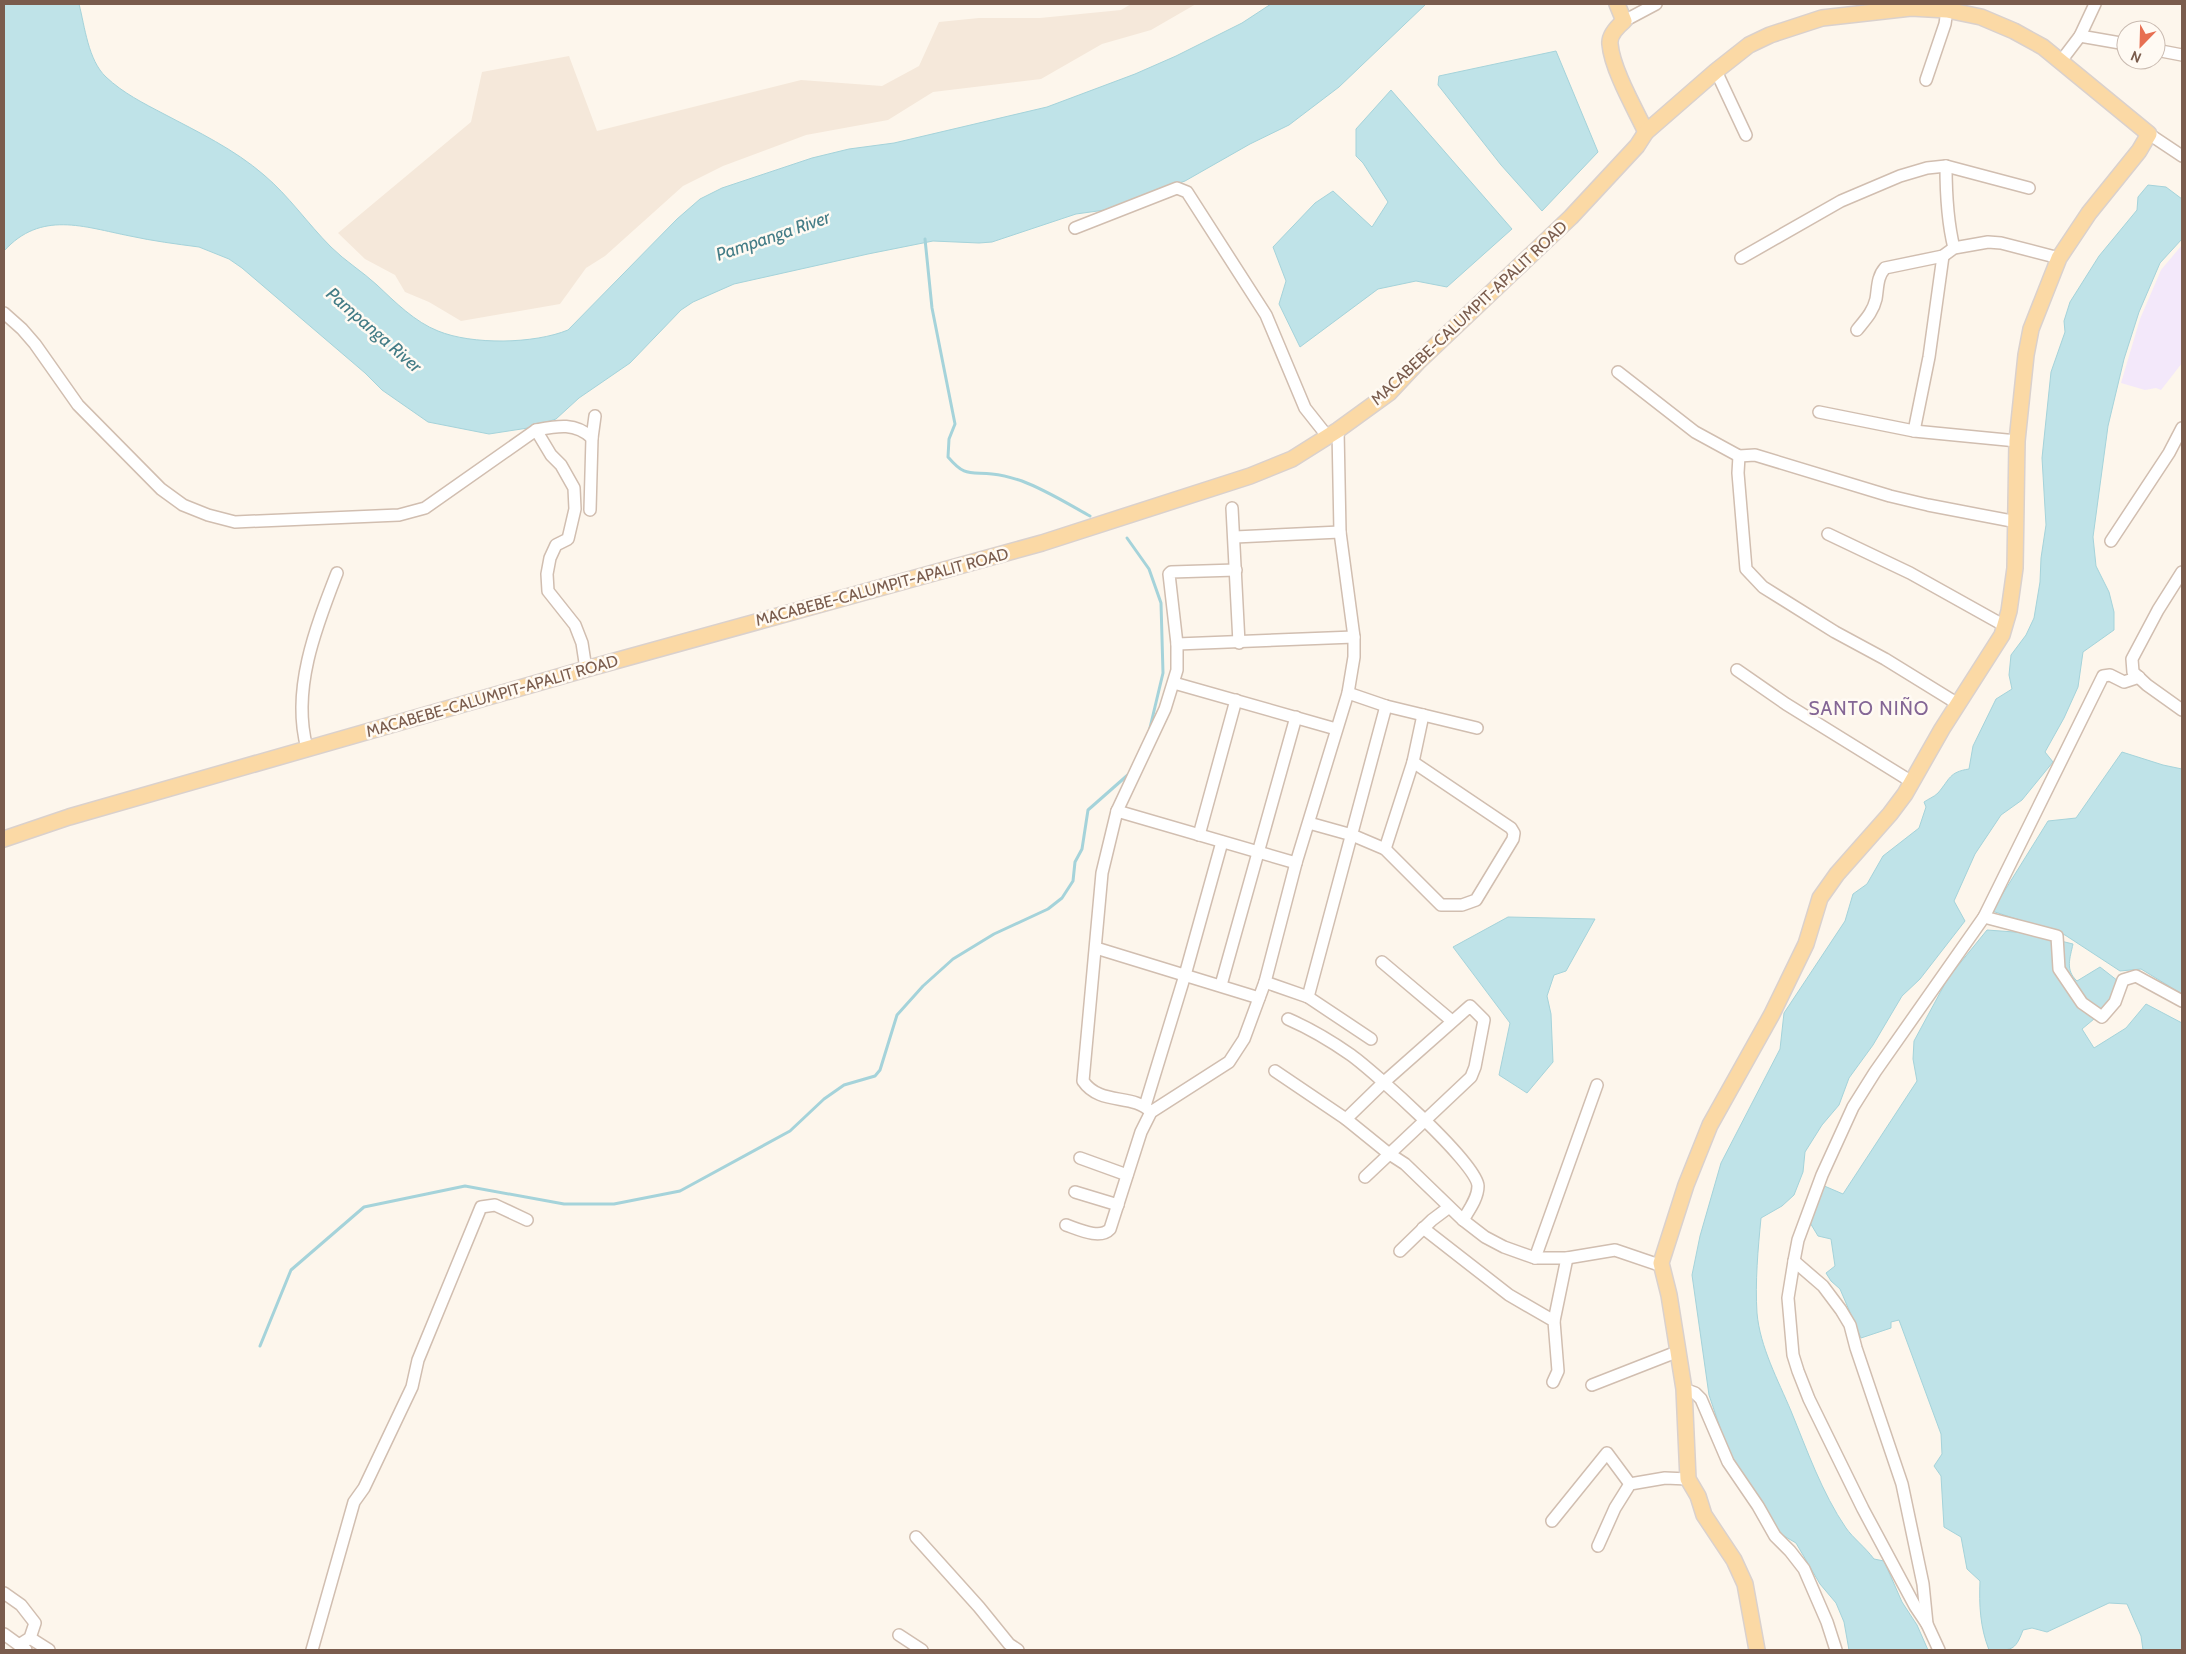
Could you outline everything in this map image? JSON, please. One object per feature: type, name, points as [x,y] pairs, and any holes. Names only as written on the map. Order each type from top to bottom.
[{"type":"main road","points":[[1617,4],[1624,21],[1612,34],[1610,43],[1620,78],[1646,132]]},
{"type":"main road","name":"MACABEBE-CALUMPIT-APALIT ROAD","points":[[4,839],[69,817],[307,748],[1051,540],[1250,476],[1292,459],[1333,433],[1389,393],[1418,362],[1571,217],[1637,146],[1646,132],[1716,71],[1750,45],[1770,35],[1822,18],[1911,8],[1947,10],[1982,17],[2014,31],[2043,47],[2150,134]]},
{"type":"main road","points":[[1757,1650],[1745,1584],[1734,1560],[1704,1515],[1698,1496],[1688,1479],[1684,1389],[1670,1295],[1662,1266],[1686,1185],[1710,1124],[1772,1014],[1806,944],[1820,898],[1837,874],[1890,814],[1912,782],[1958,704],[1992,652],[2005,626],[2013,584],[2017,522],[2017,441],[2021,393],[2029,338],[2059,258],[2089,213],[2150,134]]},
{"type":"street","points":[[1624,21],[1656,4]]},
{"type":"street","points":[[2061,61],[2080,36],[2095,4]]},
{"type":"street","points":[[1926,80],[1945,24],[1947,10]]},
{"type":"street","points":[[2080,36],[2116,42]]},
{"type":"street","points":[[2166,52],[2182,55]]},
{"type":"street","points":[[1716,71],[1746,135]]},
{"type":"street","points":[[2150,134],[2182,156]]},
{"type":"street","points":[[1946,166],[1948,217],[1954,248]]},
{"type":"street","points":[[1741,258],[1842,201],[1900,176],[1927,168],[1946,166],[2029,188]]},
{"type":"street","points":[[1075,228],[1177,188],[1187,192],[1266,315],[1305,408],[1333,433],[1340,532],[1354,637],[1354,657],[1348,693],[1296,863],[1260,998],[1244,1039],[1229,1062],[1148,1109],[1098,1095],[1089,1090],[1083,1081],[1102,873],[1117,811],[1164,709],[1177,670],[1177,644],[1169,574],[1171,572],[1236,570]]},
{"type":"street","points":[[1857,330],[1869,315],[1876,300],[1880,274],[1884,268],[1943,256],[1954,248],[1995,242],[2059,258]]},
{"type":"street","points":[[1914,431],[1929,357],[1943,256]]},
{"type":"street","points":[[4,313],[35,344],[78,405],[161,489],[183,505],[208,516],[235,522],[400,515],[425,508],[536,430],[561,425],[585,431],[592,438]]},
{"type":"street","points":[[1618,372],[1695,432],[1739,456],[1755,455],[1919,503],[2017,522]]},
{"type":"street","points":[[1819,412],[1914,431],[2017,441]]},
{"type":"street","points":[[590,510],[592,438],[595,416]]},
{"type":"street","points":[[2111,541],[2169,453],[2182,428]]},
{"type":"street","points":[[536,430],[551,455],[561,465],[574,488],[575,509],[568,539],[556,546],[550,558],[547,574],[548,591],[575,625],[582,643],[586,669]]},
{"type":"street","points":[[1739,456],[1738,473],[1746,569],[1763,586],[1835,632],[1886,659],[1958,704]]},
{"type":"street","points":[[1232,508],[1239,643]]},
{"type":"street","points":[[1235,537],[1340,532]]},
{"type":"street","points":[[1828,534],[1910,574],[2005,626]]},
{"type":"street","points":[[2182,572],[2158,610],[2132,658],[2133,672],[2182,710]]},
{"type":"street","points":[[307,748],[303,732],[301,709],[309,656],[321,614],[338,573]]},
{"type":"street","points":[[1177,644],[1354,637]]},
{"type":"street","points":[[1737,670],[1786,704],[1912,782]]},
{"type":"street","points":[[1939,1650],[1927,1624],[1892,1564],[1800,1378],[1793,1356],[1789,1307],[1798,1240],[1822,1175],[1853,1107],[1875,1072],[1984,917],[2103,676],[2110,675],[2124,682],[2139,677]]},
{"type":"street","points":[[1174,683],[1336,728]]},
{"type":"street","points":[[1348,693],[1386,706],[1478,728]]},
{"type":"street","points":[[1199,834],[1236,700]]},
{"type":"street","points":[[1308,997],[1386,706]]},
{"type":"street","points":[[1385,849],[1412,762],[1423,715]]},
{"type":"street","points":[[1221,985],[1296,717]]},
{"type":"street","points":[[1309,823],[1352,836],[1385,849],[1441,905],[1452,907],[1476,900],[1513,839],[1514,833],[1511,828],[1412,762]]},
{"type":"street","points":[[1117,811],[1296,863]]},
{"type":"street","points":[[1066,1225],[1099,1235],[1106,1234],[1110,1229],[1148,1109],[1222,842]]},
{"type":"street","points":[[1984,917],[2057,936],[2059,969],[2082,1003],[2102,1017],[2115,1002],[2123,980],[2136,976],[2182,1001]]},
{"type":"street","points":[[1096,948],[1260,998]]},
{"type":"street","points":[[1382,962],[1452,1021]]},
{"type":"street","points":[[1264,982],[1308,997],[1371,1039]]},
{"type":"street","points":[[1346,1119],[1383,1083],[1470,1006],[1484,1020],[1475,1067],[1467,1082],[1364,1177]]},
{"type":"street","points":[[1288,1019],[1317,1032],[1353,1057],[1425,1120],[1468,1165],[1478,1184],[1476,1198],[1463,1220]]},
{"type":"street","points":[[1275,1072],[1346,1119],[1416,1174],[1448,1208],[1485,1237],[1535,1258],[1568,1258],[1615,1250],[1662,1266]]},
{"type":"street","points":[[1535,1258],[1597,1085]]},
{"type":"street","points":[[1080,1158],[1127,1175]]},
{"type":"street","points":[[1075,1192],[1118,1205]]},
{"type":"street","points":[[312,1650],[354,1502],[364,1488],[412,1387],[418,1360],[481,1207],[495,1205],[527,1220]]},
{"type":"street","points":[[1400,1251],[1448,1208]]},
{"type":"street","points":[[1424,1228],[1509,1296],[1554,1321]]},
{"type":"street","points":[[1553,1382],[1558,1371],[1554,1321],[1568,1258]]},
{"type":"street","points":[[1794,1260],[1823,1286],[1850,1325],[1902,1484],[1924,1584],[1927,1624]]},
{"type":"street","points":[[1592,1386],[1679,1351]]},
{"type":"street","points":[[1684,1389],[1695,1393],[1701,1399],[1728,1462],[1758,1506],[1775,1536],[1790,1551],[1804,1570],[1827,1622],[1836,1650]]},
{"type":"street","points":[[1552,1521],[1607,1453],[1630,1484]]},
{"type":"street","points":[[1598,1546],[1615,1508],[1630,1484],[1665,1478],[1688,1479]]},
{"type":"street","points":[[916,1537],[979,1607],[1009,1648]]},
{"type":"street","points":[[4,1593],[22,1605],[35,1623],[30,1638],[22,1648],[4,1634]]},
{"type":"street","points":[[899,1635],[922,1650]]},
{"type":"street","points":[[30,1638],[49,1650]]},
{"type":"shaded area","points":[[1131,4],[1196,4],[1151,30],[1102,44],[1041,79],[933,92],[888,120],[806,135],[723,166],[683,186],[605,256],[586,268],[560,304],[461,321],[429,302],[405,292],[395,275],[365,259],[338,233],[471,122],[482,72],[569,56],[597,131],[801,80],[882,86],[919,66],[939,22],[979,18],[1040,18],[1121,10]]},
{"type":"shaded area","points":[[2182,245],[2182,363],[2161,390],[2156,388],[2145,390],[2121,383],[2140,319],[2161,270]]},
{"type":"water","name":"Pampanga River","points":[[4,4],[79,4],[85,33],[95,62],[113,83],[141,102],[216,142],[264,175],[282,192],[336,252],[421,322],[452,336],[485,341],[503,341],[538,338],[568,330],[677,219],[700,199],[722,188],[812,158],[849,149],[894,143],[1047,107],[1135,74],[1176,56],[1242,23],[1271,4],[1426,4],[1339,87],[1289,125],[1250,144],[1185,181],[1105,210],[1076,214],[992,242],[933,241],[734,284],[693,302],[681,310],[630,363],[579,398],[556,419],[528,428],[489,434],[428,422],[382,390],[365,373],[242,268],[229,259],[199,247],[80,226],[64,225],[48,226],[33,230],[18,238],[4,251]]},
{"type":"water","points":[[1556,51],[1598,152],[1542,211],[1501,165],[1438,85],[1439,76]]},
{"type":"water","points":[[1391,90],[1512,229],[1447,287],[1416,281],[1378,289],[1300,347],[1279,304],[1286,281],[1273,247],[1315,203],[1333,191],[1372,227],[1388,202],[1363,163],[1356,156],[1356,129]]},
{"type":"water","points":[[2148,185],[2166,187],[2182,199],[2182,239],[2160,263],[2139,312],[2124,359],[2108,426],[2093,537],[2096,566],[2109,592],[2114,612],[2114,630],[2083,652],[2078,687],[2064,718],[2045,752],[2053,762],[2022,800],[2001,815],[1975,854],[1954,901],[1965,921],[1920,979],[1902,996],[1873,1045],[1849,1078],[1839,1105],[1822,1125],[1805,1152],[1803,1172],[1794,1195],[1782,1206],[1761,1218],[1756,1301],[1759,1326],[1770,1363],[1815,1471],[1837,1515],[1874,1559],[1884,1561],[1902,1602],[1917,1625],[1928,1650],[1849,1650],[1844,1622],[1836,1603],[1820,1584],[1796,1543],[1779,1533],[1763,1504],[1729,1454],[1709,1395],[1692,1275],[1700,1236],[1721,1163],[1780,1049],[1784,1013],[1845,921],[1853,894],[1867,884],[1883,856],[1919,828],[1926,807],[1924,802],[1935,796],[1954,774],[1969,769],[1973,746],[1996,699],[2012,689],[2009,675],[2011,655],[2026,635],[2034,618],[2040,582],[2041,558],[2046,525],[2042,458],[2051,372],[2065,332],[2064,321],[2070,302],[2099,256],[2137,210],[2138,197]]},
{"type":"water","points":[[2122,752],[2182,769],[2182,994],[2141,969],[2120,971],[2065,935],[1992,911],[2048,821],[2076,818]]},
{"type":"water","points":[[1508,917],[1595,919],[1566,971],[1554,975],[1547,996],[1551,1014],[1553,1062],[1527,1093],[1499,1075],[1510,1023],[1453,947]]},
{"type":"water","points":[[1987,930],[2028,933],[2073,944],[2070,968],[2073,977],[2077,981],[2100,967],[2118,981],[2112,1004],[2082,1029],[2094,1048],[2126,1028],[2146,1004],[2182,1023],[2182,1650],[2143,1650],[2141,1636],[2127,1604],[2109,1603],[2047,1632],[2032,1628],[2023,1630],[2015,1646],[2002,1650],[1989,1650],[1981,1616],[1980,1581],[1967,1569],[1961,1537],[1944,1527],[1941,1476],[1934,1466],[1942,1454],[1941,1434],[1899,1320],[1891,1322],[1891,1328],[1861,1338],[1840,1289],[1831,1281],[1826,1273],[1835,1266],[1831,1239],[1818,1236],[1809,1221],[1822,1185],[1843,1194],[1917,1081],[1913,1059],[1914,1041],[1948,978]]},
{"type":"waterway","points":[[925,239],[932,308],[955,424],[949,439],[948,457],[963,471],[999,475],[1022,481],[1090,516]]},
{"type":"waterway","points":[[1127,538],[1149,569],[1161,603],[1163,673],[1149,732]]},
{"type":"waterway","points":[[260,1346],[291,1270],[364,1207],[465,1186],[564,1204],[614,1204],[680,1191],[790,1131],[824,1099],[844,1085],[875,1076],[880,1070],[897,1015],[923,986],[953,959],[994,934],[1048,909],[1062,898],[1073,881],[1075,862],[1082,849],[1088,810],[1130,773]]},
{"type":"district","name":"SANTO NIÑO","points":[[1869,708]]}]
